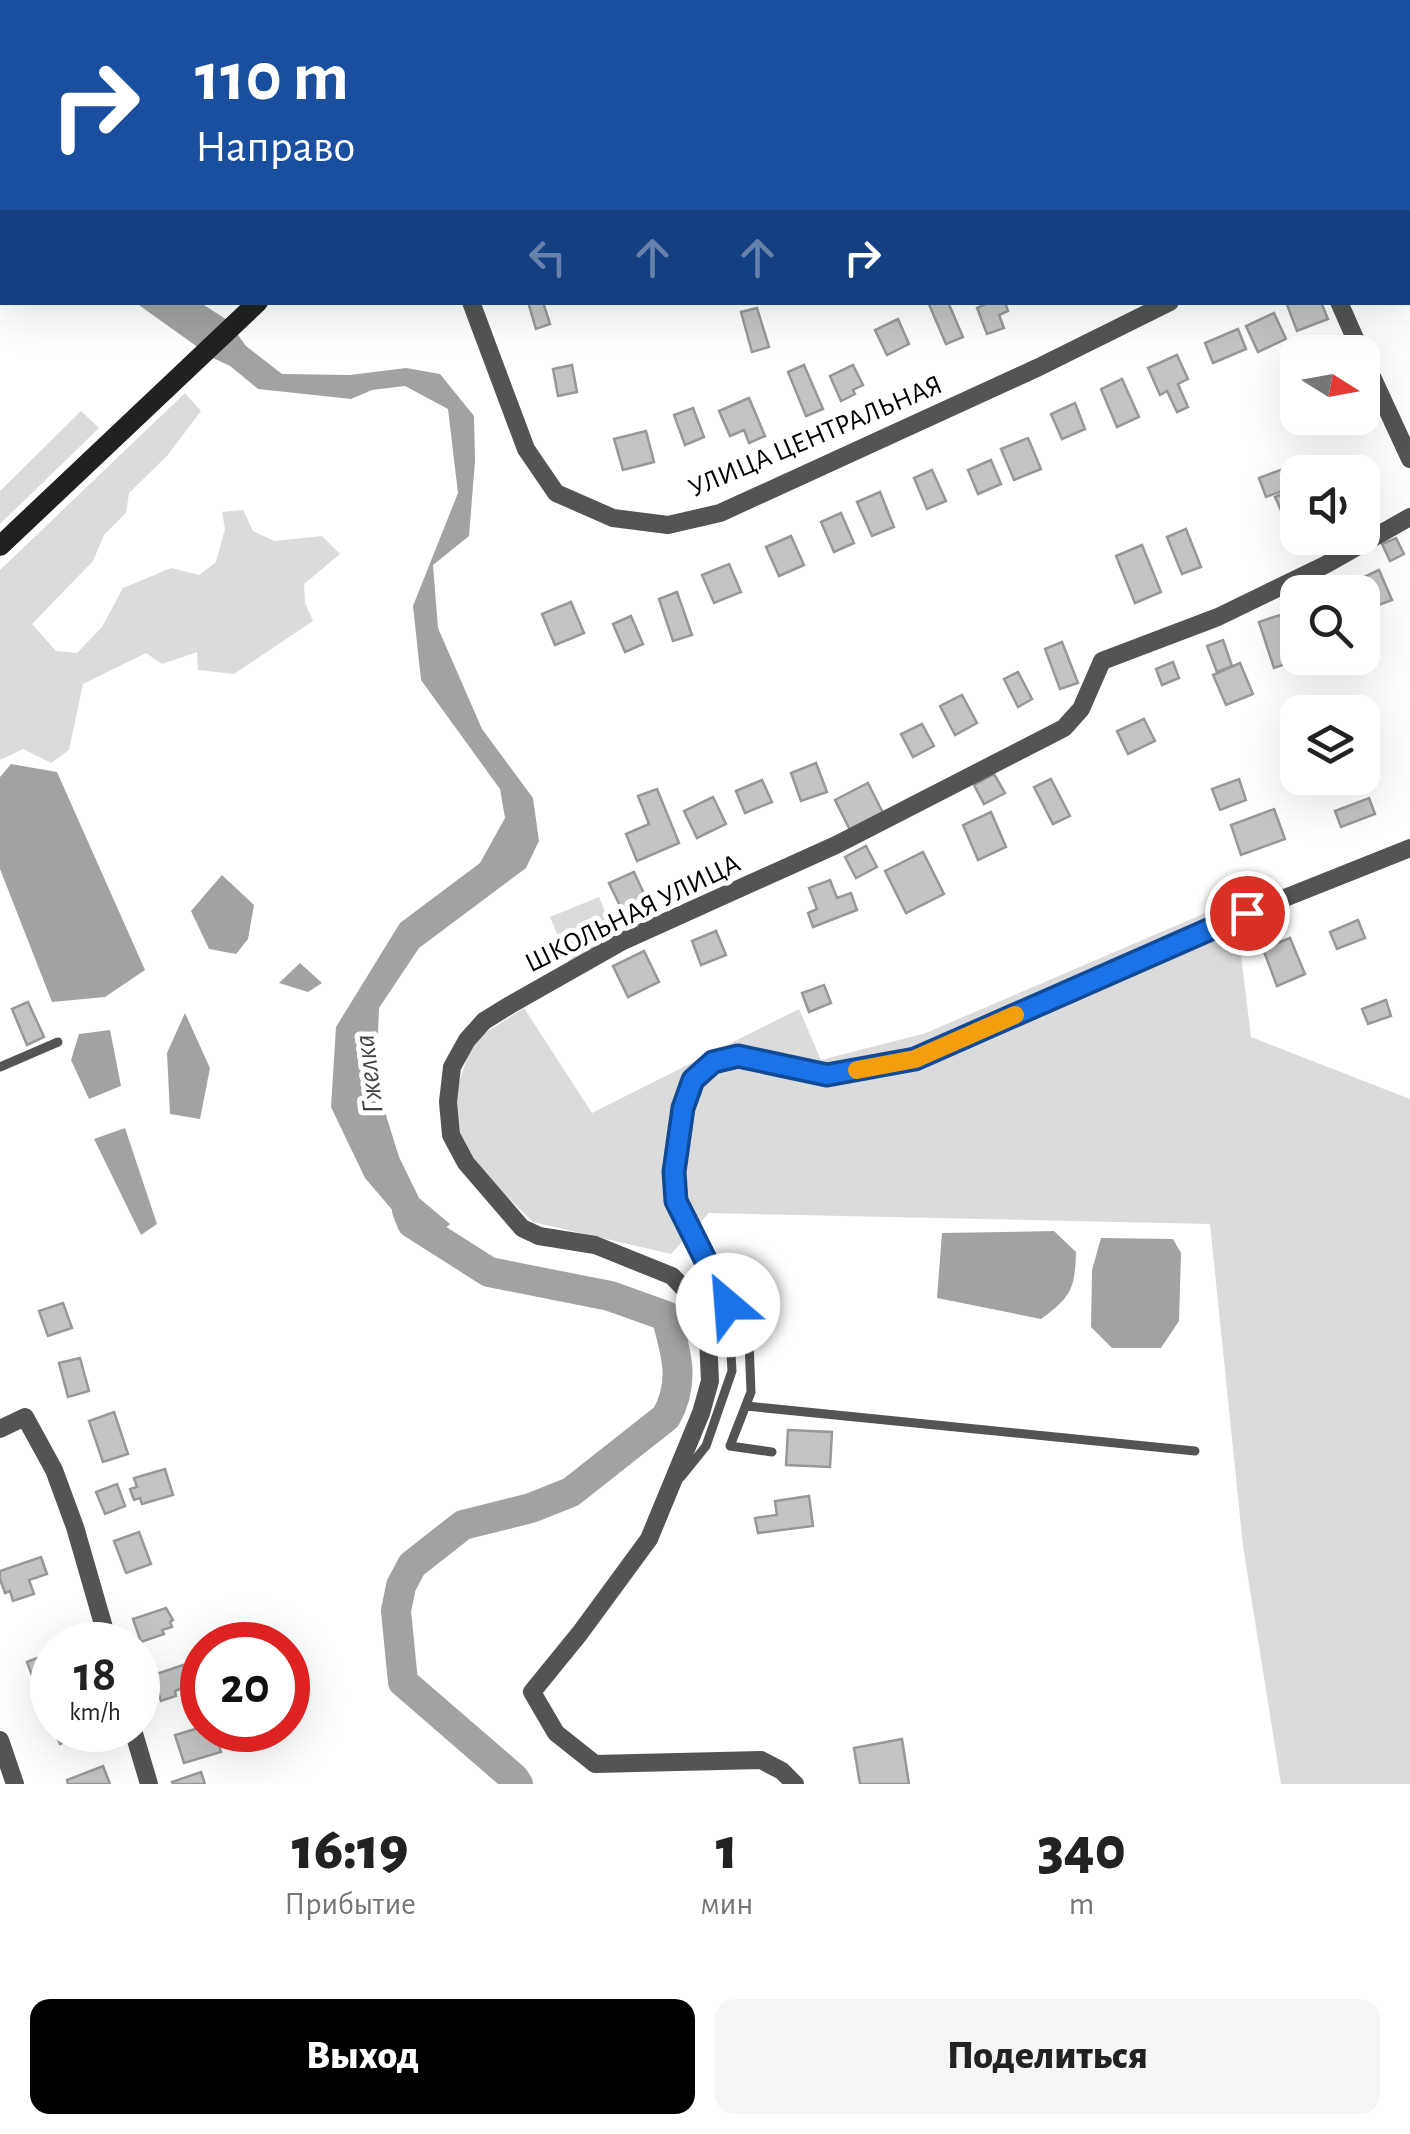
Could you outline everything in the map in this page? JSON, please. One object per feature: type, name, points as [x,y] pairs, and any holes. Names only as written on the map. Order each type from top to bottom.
[{"type":"main road","points":[[0,546],[255,305]]},
{"type":"street","name":"УЛИЦА ЦЕНТРАЛЬНАЯ","points":[[473,305],[526,449],[556,493],[613,518],[668,525],[720,512],[1039,367],[1164,305]]},
{"type":"street","points":[[1339,305],[1353,335]]},
{"type":"street","points":[[1380,393],[1410,458]]},
{"type":"street","name":"ШКОЛЬНАЯ УЛИЦА","points":[[795,1784],[761,1760],[594,1764],[556,1733],[532,1692],[649,1539],[701,1413],[710,1381],[708,1338],[696,1301],[672,1276],[594,1246],[539,1236],[522,1228],[505,1211],[466,1162],[451,1135],[448,1102],[452,1067],[467,1040],[484,1021],[542,985],[622,941],[836,845],[1064,728],[1081,710],[1102,662],[1218,617],[1410,517]]},
{"type":"street","points":[[1247,913],[1410,848]]},
{"type":"street","points":[[0,1428],[25,1417],[54,1470],[102,1622]]},
{"type":"street","points":[[0,1740],[15,1784]]},
{"type":"street","points":[[140,1752],[149,1784]]},
{"type":"lane","points":[[666,1494],[706,1446],[732,1371],[728,1305],[676,1201],[674,1172],[683,1108],[693,1080],[713,1062],[738,1056],[827,1075],[915,1059],[1247,913]]},
{"type":"lane","points":[[0,1067],[58,1042]]},
{"type":"lane","points":[[698,1246],[742,1310],[749,1342],[751,1392],[730,1446],[772,1452]]},
{"type":"lane","points":[[746,1406],[1195,1451]]},
{"type":"shaded area","points":[[185,393],[201,411],[167,456],[129,493],[126,513],[104,535],[93,561],[32,624],[56,651],[77,653],[102,627],[123,588],[171,568],[199,575],[216,562],[225,529],[222,512],[243,510],[253,531],[274,541],[322,536],[340,554],[304,584],[305,603],[313,621],[234,674],[198,670],[197,652],[162,664],[146,653],[83,684],[69,750],[51,763],[23,749],[0,760],[0,570]]},
{"type":"shaded area","points":[[81,411],[99,428],[0,524],[0,491]]},
{"type":"shaded area","points":[[599,897],[620,948],[572,969],[550,917]]},
{"type":"shaded area","points":[[1217,908],[1238,930],[1251,1037],[1410,1099],[1410,1784],[1281,1784],[1243,1546],[1210,1224],[709,1213],[671,1254],[533,1222],[471,1161],[449,1112],[473,1041],[524,1008],[592,1113],[799,1009],[821,1060],[926,1033]]},
{"type":"water","points":[[139,305],[204,305],[227,320],[246,346],[282,374],[350,375],[406,368],[440,374],[474,416],[469,536],[433,565],[438,628],[482,729],[533,798],[539,841],[526,868],[419,948],[379,1008],[376,1083],[399,1157],[419,1198],[450,1224],[424,1247],[365,1178],[331,1107],[336,1027],[400,923],[480,863],[505,818],[500,789],[421,680],[413,606],[458,493],[448,409],[405,386],[372,390],[351,399],[258,389],[230,366]]},
{"type":"water","points":[[11,764],[57,772],[145,970],[105,997],[52,1002],[0,869],[0,777]]},
{"type":"water","points":[[222,875],[254,905],[248,939],[236,954],[209,949],[191,911]]},
{"type":"water","points":[[300,963],[322,983],[308,992],[279,983]]},
{"type":"water","points":[[185,1013],[210,1068],[200,1119],[170,1114],[167,1053]]},
{"type":"water","points":[[110,1030],[121,1086],[89,1099],[71,1060],[79,1034]]},
{"type":"water","points":[[125,1128],[157,1224],[141,1235],[94,1139]]},
{"type":"water","points":[[1054,1231],[1076,1252],[1074,1275],[1065,1298],[1041,1319],[937,1298],[942,1233]]},
{"type":"water","points":[[1101,1238],[1173,1239],[1181,1253],[1179,1321],[1161,1348],[1112,1348],[1091,1327],[1092,1270]]},
{"type":"building","points":[[529,305],[544,305],[550,324],[536,329]]},
{"type":"building","points":[[929,305],[949,305],[963,337],[946,344]]},
{"type":"building","points":[[1006,305],[1008,311],[999,315],[1004,328],[987,334],[977,308]]},
{"type":"building","points":[[1287,305],[1322,305],[1328,319],[1297,331]]},
{"type":"building","points":[[757,308],[769,347],[752,352],[741,312]]},
{"type":"building","points":[[1274,313],[1284,335],[1280,335],[1280,342],[1258,352],[1246,326]]},
{"type":"building","points":[[898,319],[909,344],[887,355],[875,330]]},
{"type":"building","points":[[1238,329],[1246,349],[1213,363],[1205,343]]},
{"type":"building","points":[[1177,355],[1188,379],[1178,384],[1188,407],[1177,412],[1167,391],[1160,395],[1148,368]]},
{"type":"building","points":[[572,365],[577,392],[558,396],[553,369]]},
{"type":"building","points":[[804,365],[823,409],[806,416],[788,372]]},
{"type":"building","points":[[853,365],[863,385],[841,401],[830,376]]},
{"type":"building","points":[[1122,379],[1139,417],[1117,427],[1101,389]]},
{"type":"building","points":[[749,398],[765,436],[749,443],[744,430],[730,436],[719,411]]},
{"type":"building","points":[[1075,403],[1085,429],[1062,439],[1051,414]]},
{"type":"building","points":[[693,408],[704,437],[685,445],[674,415]]},
{"type":"building","points":[[646,431],[654,462],[623,470],[614,439]]},
{"type":"building","points":[[1028,438],[1041,469],[1014,480],[1001,449]]},
{"type":"building","points":[[991,460],[1001,484],[978,494],[968,470]]},
{"type":"building","points":[[932,470],[946,501],[927,509],[914,478]]},
{"type":"building","points":[[1280,470],[1280,492],[1266,497],[1259,478]]},
{"type":"building","points":[[880,492],[894,527],[872,536],[857,502]]},
{"type":"building","points":[[841,513],[854,543],[834,552],[821,522]]},
{"type":"building","points":[[1186,529],[1201,567],[1182,574],[1167,537]]},
{"type":"building","points":[[791,536],[804,565],[779,576],[766,547]]},
{"type":"building","points":[[1396,538],[1404,554],[1390,561],[1382,544]]},
{"type":"building","points":[[1142,545],[1161,592],[1135,603],[1116,556]]},
{"type":"building","points":[[729,564],[741,592],[714,603],[702,575]]},
{"type":"building","points":[[1379,570],[1392,600],[1380,604],[1380,575],[1368,575]]},
{"type":"building","points":[[677,592],[692,635],[673,641],[659,599]]},
{"type":"building","points":[[571,602],[584,633],[555,645],[542,614]]},
{"type":"building","points":[[1280,615],[1280,666],[1274,668],[1259,622]]},
{"type":"building","points":[[631,616],[643,644],[625,652],[613,624]]},
{"type":"building","points":[[1223,640],[1232,666],[1217,672],[1207,646]]},
{"type":"building","points":[[1062,642],[1078,683],[1060,689],[1045,649]]},
{"type":"building","points":[[1173,662],[1179,678],[1162,685],[1156,669]]},
{"type":"building","points":[[1240,663],[1253,694],[1226,705],[1213,675]]},
{"type":"building","points":[[1018,672],[1032,699],[1018,707],[1004,679]]},
{"type":"building","points":[[962,695],[977,723],[955,735],[940,706]]},
{"type":"building","points":[[1144,719],[1155,741],[1128,754],[1117,731]]},
{"type":"building","points":[[922,724],[934,746],[913,757],[901,734]]},
{"type":"building","points":[[816,763],[827,792],[801,801],[791,773]]},
{"type":"building","points":[[994,774],[1005,793],[984,804],[974,785]]},
{"type":"building","points":[[1051,779],[1070,816],[1053,824],[1034,787]]},
{"type":"building","points":[[1239,779],[1246,800],[1220,810],[1212,789]]},
{"type":"building","points":[[762,780],[772,802],[745,813],[736,791]]},
{"type":"building","points":[[868,783],[885,817],[852,834],[835,800]]},
{"type":"building","points":[[657,789],[679,843],[637,861],[626,834],[649,824],[638,796]]},
{"type":"building","points":[[713,797],[726,824],[697,838],[684,811]]},
{"type":"building","points":[[1369,798],[1375,814],[1341,827],[1335,811]]},
{"type":"building","points":[[1274,809],[1285,839],[1241,855],[1231,825]]},
{"type":"building","points":[[991,812],[1006,847],[978,860],[963,825]]},
{"type":"building","points":[[866,846],[877,867],[856,878],[845,857]]},
{"type":"building","points":[[923,852],[944,894],[906,913],[885,871]]},
{"type":"building","points":[[634,872],[650,907],[626,918],[609,883]]},
{"type":"building","points":[[830,880],[837,898],[851,893],[857,910],[813,927],[808,913],[817,909],[809,888]]},
{"type":"building","points":[[1358,920],[1365,938],[1337,949],[1330,932]]},
{"type":"building","points":[[716,931],[726,955],[701,965],[692,941]]},
{"type":"building","points":[[1290,938],[1305,974],[1277,986],[1263,949]]},
{"type":"building","points":[[644,951],[659,982],[628,997],[613,966]]},
{"type":"building","points":[[824,985],[831,1003],[809,1012],[802,993]]},
{"type":"building","points":[[1386,1000],[1391,1016],[1368,1024],[1362,1009]]},
{"type":"building","points":[[28,1002],[44,1037],[27,1045],[12,1009]]},
{"type":"building","points":[[63,1303],[72,1328],[48,1336],[39,1311]]},
{"type":"building","points":[[80,1358],[89,1391],[68,1397],[59,1363]]},
{"type":"building","points":[[114,1412],[128,1454],[103,1462],[89,1421]]},
{"type":"building","points":[[788,1430],[832,1432],[830,1467],[786,1465]]},
{"type":"building","points":[[165,1469],[173,1495],[142,1504],[140,1498],[134,1500],[130,1489],[137,1487],[134,1478]]},
{"type":"building","points":[[117,1484],[125,1506],[105,1514],[96,1492]]},
{"type":"building","points":[[809,1496],[813,1526],[758,1533],[755,1518],[777,1515],[775,1501]]},
{"type":"building","points":[[139,1532],[151,1564],[126,1573],[114,1541]]},
{"type":"building","points":[[41,1557],[47,1574],[29,1580],[34,1594],[13,1601],[10,1591],[5,1593],[0,1571]]},
{"type":"building","points":[[166,1608],[173,1620],[172,1627],[162,1630],[164,1634],[160,1635],[160,1622],[133,1619]]},
{"type":"building","points":[[180,1666],[180,1689],[175,1691],[176,1696],[161,1701],[160,1698],[160,1673]]},
{"type":"building","points":[[902,1739],[909,1784],[860,1784],[854,1748]]},
{"type":"building","points":[[180,1752],[221,1752],[184,1763]]},
{"type":"building","points":[[103,1766],[110,1784],[68,1784],[67,1780]]},
{"type":"building","points":[[201,1772],[205,1784],[172,1782]]},
{"type":"waterway","name":"Гжелка","points":[[407,1210],[412,1223],[489,1272],[610,1296],[666,1316],[676,1355],[676,1392],[666,1417],[571,1492],[531,1508],[463,1525],[412,1565],[401,1586],[396,1611],[403,1682],[518,1784]]},
{"type":"slow traffic","points":[[857,1070],[915,1059],[1015,1015]]},
{"type":"route","points":[[728,1305],[676,1201],[674,1172],[683,1108],[693,1080],[713,1062],[738,1056],[827,1075],[915,1059],[1247,913]]}]
